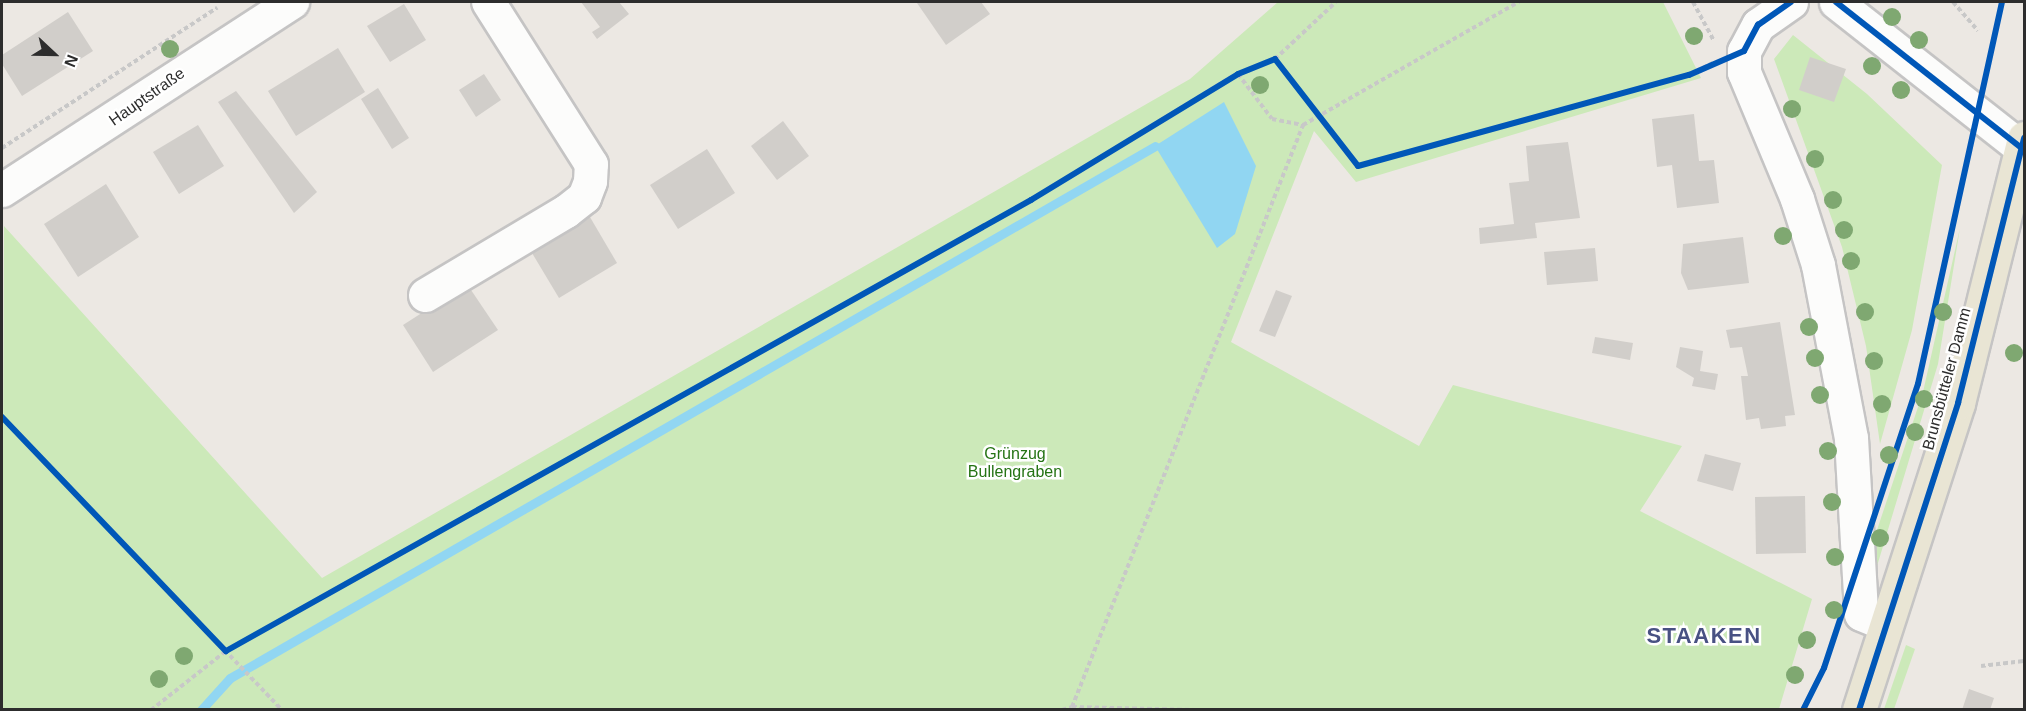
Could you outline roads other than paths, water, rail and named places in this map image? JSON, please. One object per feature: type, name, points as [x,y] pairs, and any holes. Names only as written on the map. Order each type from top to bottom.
[{"type":"main road","name":"Brunsbütteler Damm","points":[[1859,710],[1958,404],[2024,145]]},
{"type":"street","name":"Hauptstraße","points":[[2,190],[292,2]]},
{"type":"street","points":[[426,295],[566,211],[584,197],[591,181],[591,164],[488,2]]},
{"type":"street","points":[[1791,2],[1758,25],[1733,54],[1797,199],[1836,342],[1851,438],[1861,615],[1886,624]]},
{"type":"street","points":[[1836,2],[2024,145]]},
{"type":"water","points":[[1224,102],[1256,166],[1235,234],[1217,248],[1155,146]]},
{"type":"waterway","points":[[201,710],[230,678],[1155,146]]},
{"type":"district","name":"STAAKEN","points":[[1704,636]]},
{"type":"park label","name":"Grünzug Bullengraben","points":[[1015,463]]}]
